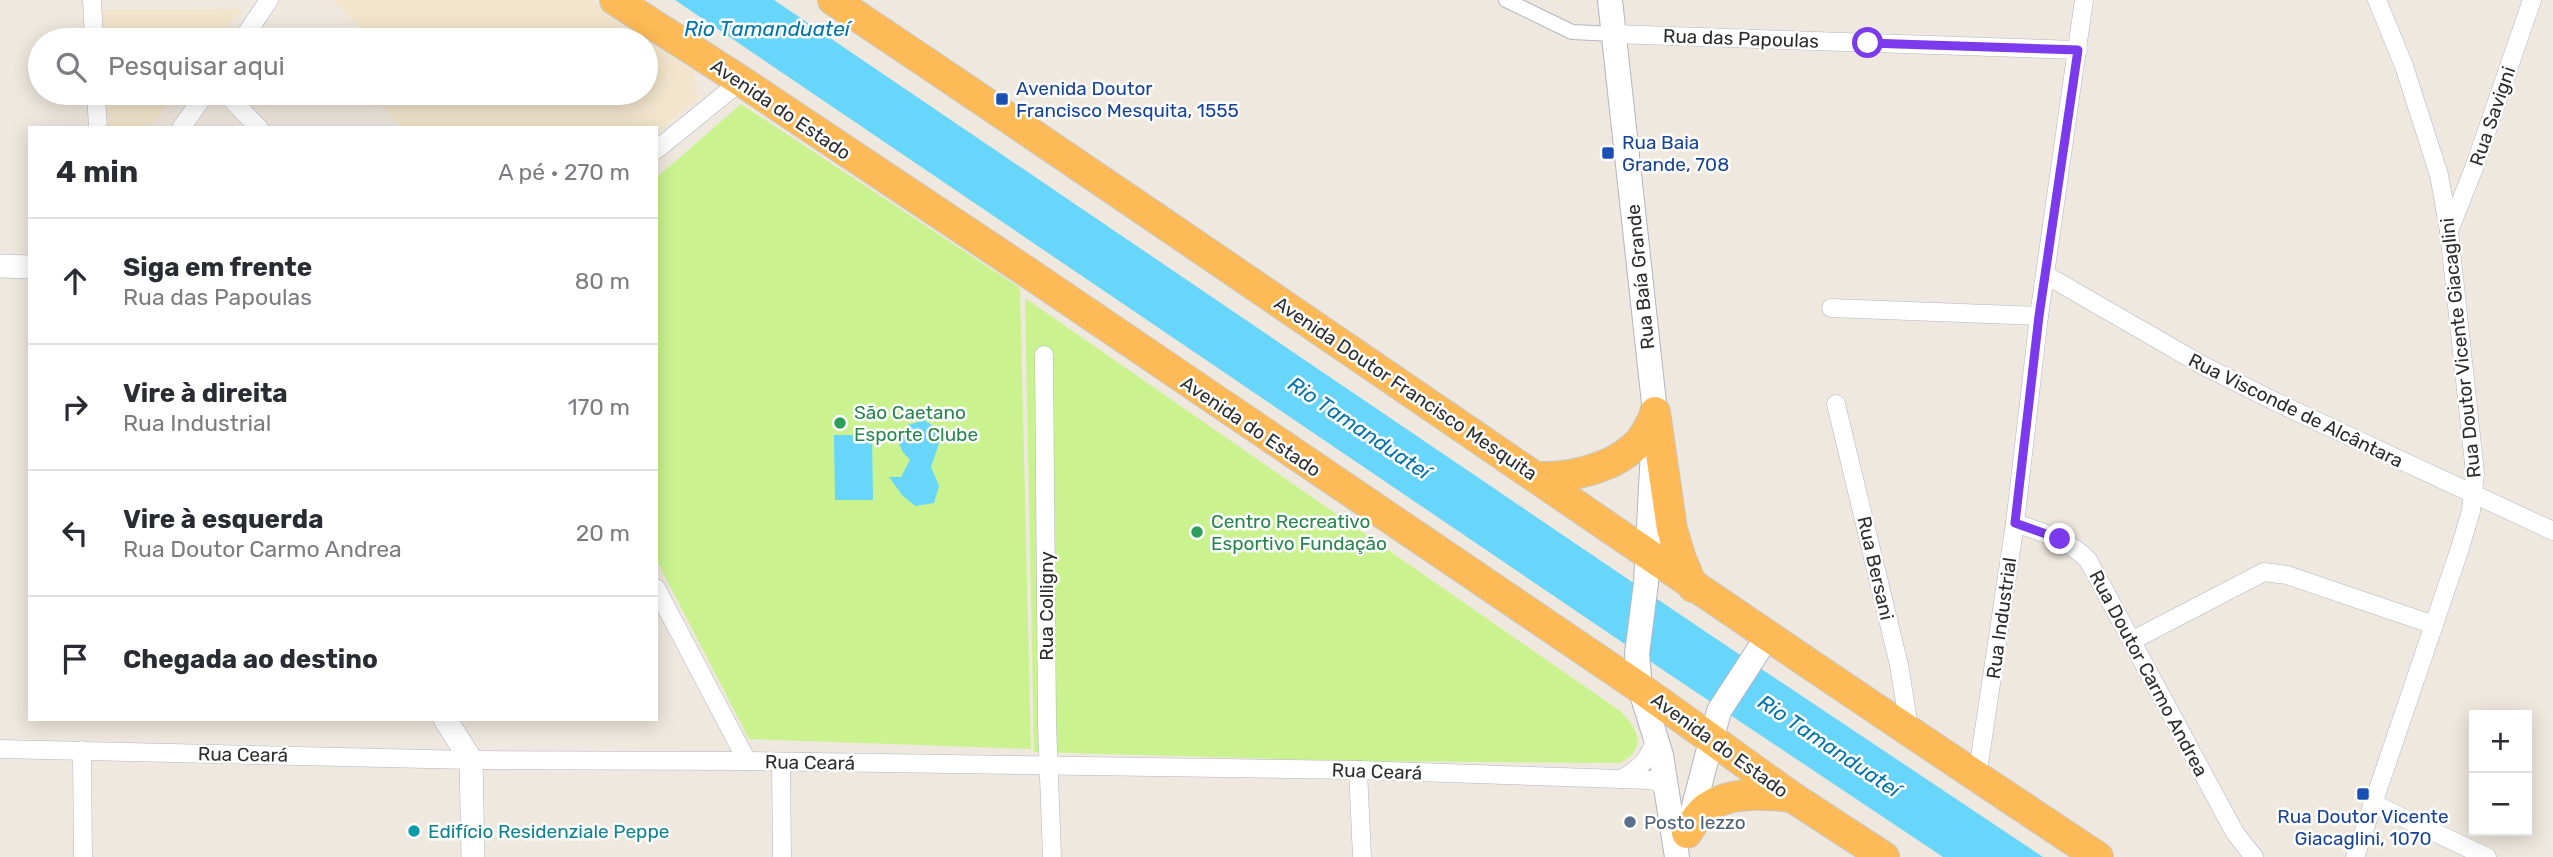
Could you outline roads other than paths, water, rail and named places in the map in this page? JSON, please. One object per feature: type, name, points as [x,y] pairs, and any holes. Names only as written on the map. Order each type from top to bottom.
[{"type":"highway","name":"Avenida do Estado","points":[[615,0],[741,81],[1640,688],[1792,797],[1884,857]]},
{"type":"highway","name":"Avenida Doutor Francisco Mesquita","points":[[839,2],[1537,477],[1647,569],[1694,587],[1760,648],[1910,733],[2098,857]]},
{"type":"highway","points":[[1537,477],[1566,476],[1604,465],[1634,448],[1655,414]]},
{"type":"highway","points":[[1655,414],[1672,529],[1681,559],[1694,587]]},
{"type":"highway","points":[[1682,849],[1702,812],[1715,803],[1727,798],[1759,795],[1792,797]]},
{"type":"main road","name":"Rua Baía Grande","points":[[1609,0],[1655,414],[1647,569],[1637,654],[1640,688],[1656,738],[1682,849]]},
{"type":"main road","points":[[1682,849],[1719,711],[1760,648]]},
{"type":"street","points":[[92,0],[93,28]]},
{"type":"street","points":[[250,28],[269,0]]},
{"type":"street","points":[[1506,0],[1572,32],[1614,34]]},
{"type":"street","name":"Rua Industrial","points":[[1977,777],[2015,523],[2039,316],[2084,0]]},
{"type":"street","name":"Rua Doutor Vicente Giacaglini","points":[[2355,857],[2460,548],[2474,494],[2471,425],[2449,231],[2439,175],[2422,117],[2377,0]]},
{"type":"street","name":"Rua Savigni","points":[[2449,231],[2474,168],[2532,0]]},
{"type":"street","name":"Rua das Papoulas","points":[[1614,34],[2078,50]]},
{"type":"street","points":[[658,148],[741,81]]},
{"type":"street","points":[[97,105],[98,126]]},
{"type":"street","points":[[182,126],[197,105]]},
{"type":"street","points":[[237,105],[257,126]]},
{"type":"street","points":[[0,266],[28,267]]},
{"type":"street","name":"Rua Visconde de Alcântara","points":[[2046,275],[2202,365],[2553,531]]},
{"type":"street","points":[[1831,308],[2039,316]]},
{"type":"street","name":"Rua Colligny","points":[[1044,355],[1048,765],[1052,857]]},
{"type":"street","name":"Rua Bersani","points":[[1836,404],[1899,665],[1910,733]]},
{"type":"street","name":"Rua Doutor Carmo Andrea","points":[[2015,523],[2060,539],[2077,549],[2088,560],[2235,833],[2254,857]]},
{"type":"street","points":[[2133,640],[2264,572],[2287,575],[2434,625]]},
{"type":"street","points":[[658,593],[747,761]]},
{"type":"street","points":[[446,721],[471,760],[473,857]]},
{"type":"street","points":[[1620,779],[1642,765],[1650,756],[1656,738]]},
{"type":"street","name":"Rua Ceará","points":[[0,749],[471,760],[747,761],[1358,770],[1656,781],[1667,790]]},
{"type":"street","points":[[82,750],[83,857]]},
{"type":"street","points":[[781,762],[782,857]]},
{"type":"street","points":[[1358,770],[1362,857]]},
{"type":"street","points":[[2372,803],[2487,857]]},
{"type":"water","name":"Rio Tamanduateí","points":[[675,0],[774,0],[1700,628],[2043,857],[1943,857]]},
{"type":"water","points":[[924,420],[943,432],[931,467],[939,486],[934,503],[915,506],[902,495],[889,477],[901,477],[910,460],[902,451],[897,438],[908,425]]},
{"type":"water","points":[[834,435],[872,435],[873,500],[835,500]]},
{"type":"place","name":"Avenida Doutor Francisco Mesquita, 1555","points":[[1002,99]]},
{"type":"place","name":"Rua Baia Grande, 708","points":[[1608,153]]},
{"type":"place","name":"São Caetano Esporte Clube","points":[[840,423]]},
{"type":"place","name":"Centro Recreativo Esportivo Fundação","points":[[1197,532]]},
{"type":"place","name":"Rua Doutor Vicente Giacaglini, 1070","points":[[2363,794]]},
{"type":"place","name":"Posto Iezzo","points":[[1630,822]]},
{"type":"place","name":"Edifício Residenziale Peppe","points":[[414,831]]}]
